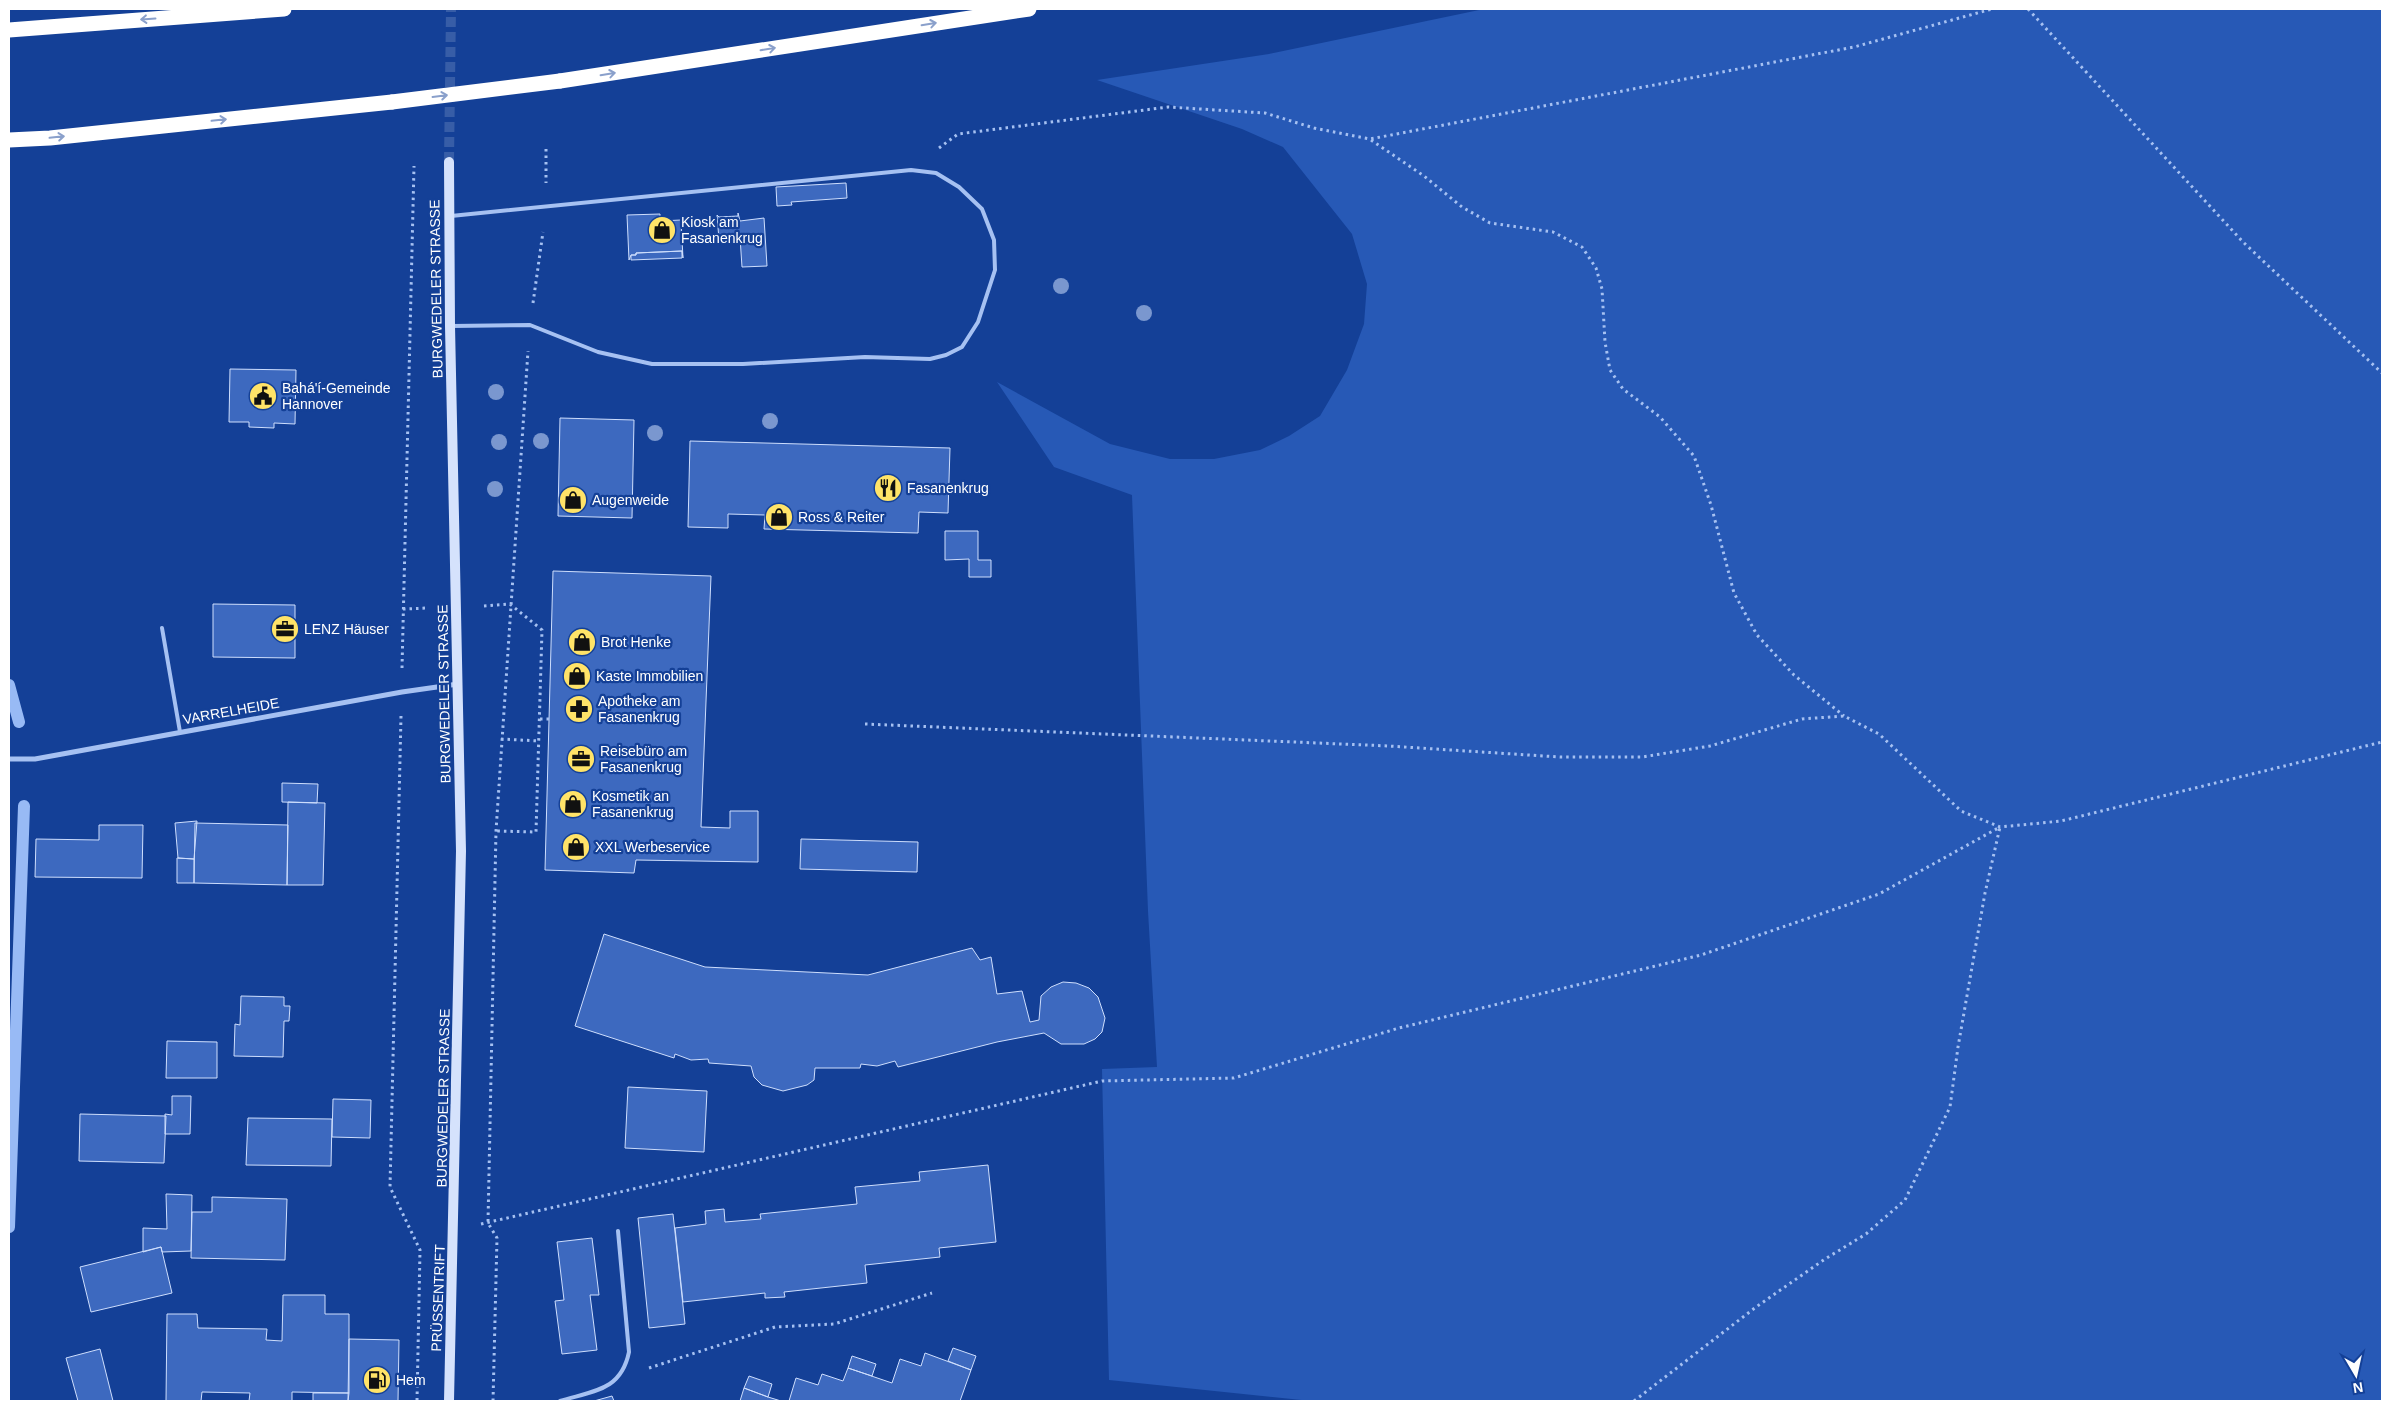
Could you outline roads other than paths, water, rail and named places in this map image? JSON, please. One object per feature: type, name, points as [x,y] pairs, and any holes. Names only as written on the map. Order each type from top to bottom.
[{"type":"highway","points":[[9,30],[284,9]]},
{"type":"highway","points":[[9,140],[50,138],[392,102],[560,81],[1030,9]]},
{"type":"main road","name":"BURGWEDELER STRASSE","points":[[449,162],[450,326],[461,851],[454,1226]]},
{"type":"main road","name":"PRÜSSENTRIFT","points":[[449,1401],[454,1226]]},
{"type":"street","name":"VARRELHEIDE","points":[[9,759],[35,759],[402,692],[458,684]]},
{"type":"lane","points":[[449,216],[911,170],[936,173],[959,187],[982,209],[994,240],[995,270],[978,322],[962,347],[946,355],[930,359],[865,357],[743,364],[652,364],[598,352],[530,325],[450,326]]},
{"type":"lane","points":[[162,628],[180,732]]},
{"type":"lane","points":[[560,1401],[606,1387],[618,1378],[627,1364],[629,1352],[618,1230]]},
{"type":"waterway","points":[[9,685],[19,722]]},
{"type":"waterway","points":[[9,1227],[24,806]]},
{"type":"tunnel","points":[[449,162],[451,9]]},
{"type":"place","name":"Kiosk am Fasanenkrug","points":[[662,230]]},
{"type":"place","name":"Bahá'í-Gemeinde Hannover","points":[[263,396]]},
{"type":"place","name":"Fasanenkrug","points":[[888,488]]},
{"type":"place","name":"Augenweide","points":[[573,500]]},
{"type":"place","name":"Ross & Reiter","points":[[779,517]]},
{"type":"place","name":"LENZ Häuser","points":[[285,629]]},
{"type":"place","name":"Brot Henke","points":[[582,642]]},
{"type":"place","name":"Kaste Immobilien","points":[[577,676]]},
{"type":"place","name":"Apotheke am Fasanenkrug","points":[[579,709]]},
{"type":"place","name":"Reisebüro am Fasanenkrug","points":[[581,759]]},
{"type":"place","name":"Kosmetik an Fasanenkrug","points":[[573,804]]},
{"type":"place","name":"XXL Werbeservice","points":[[576,847]]},
{"type":"place","name":"Hem","points":[[377,1380]]}]
